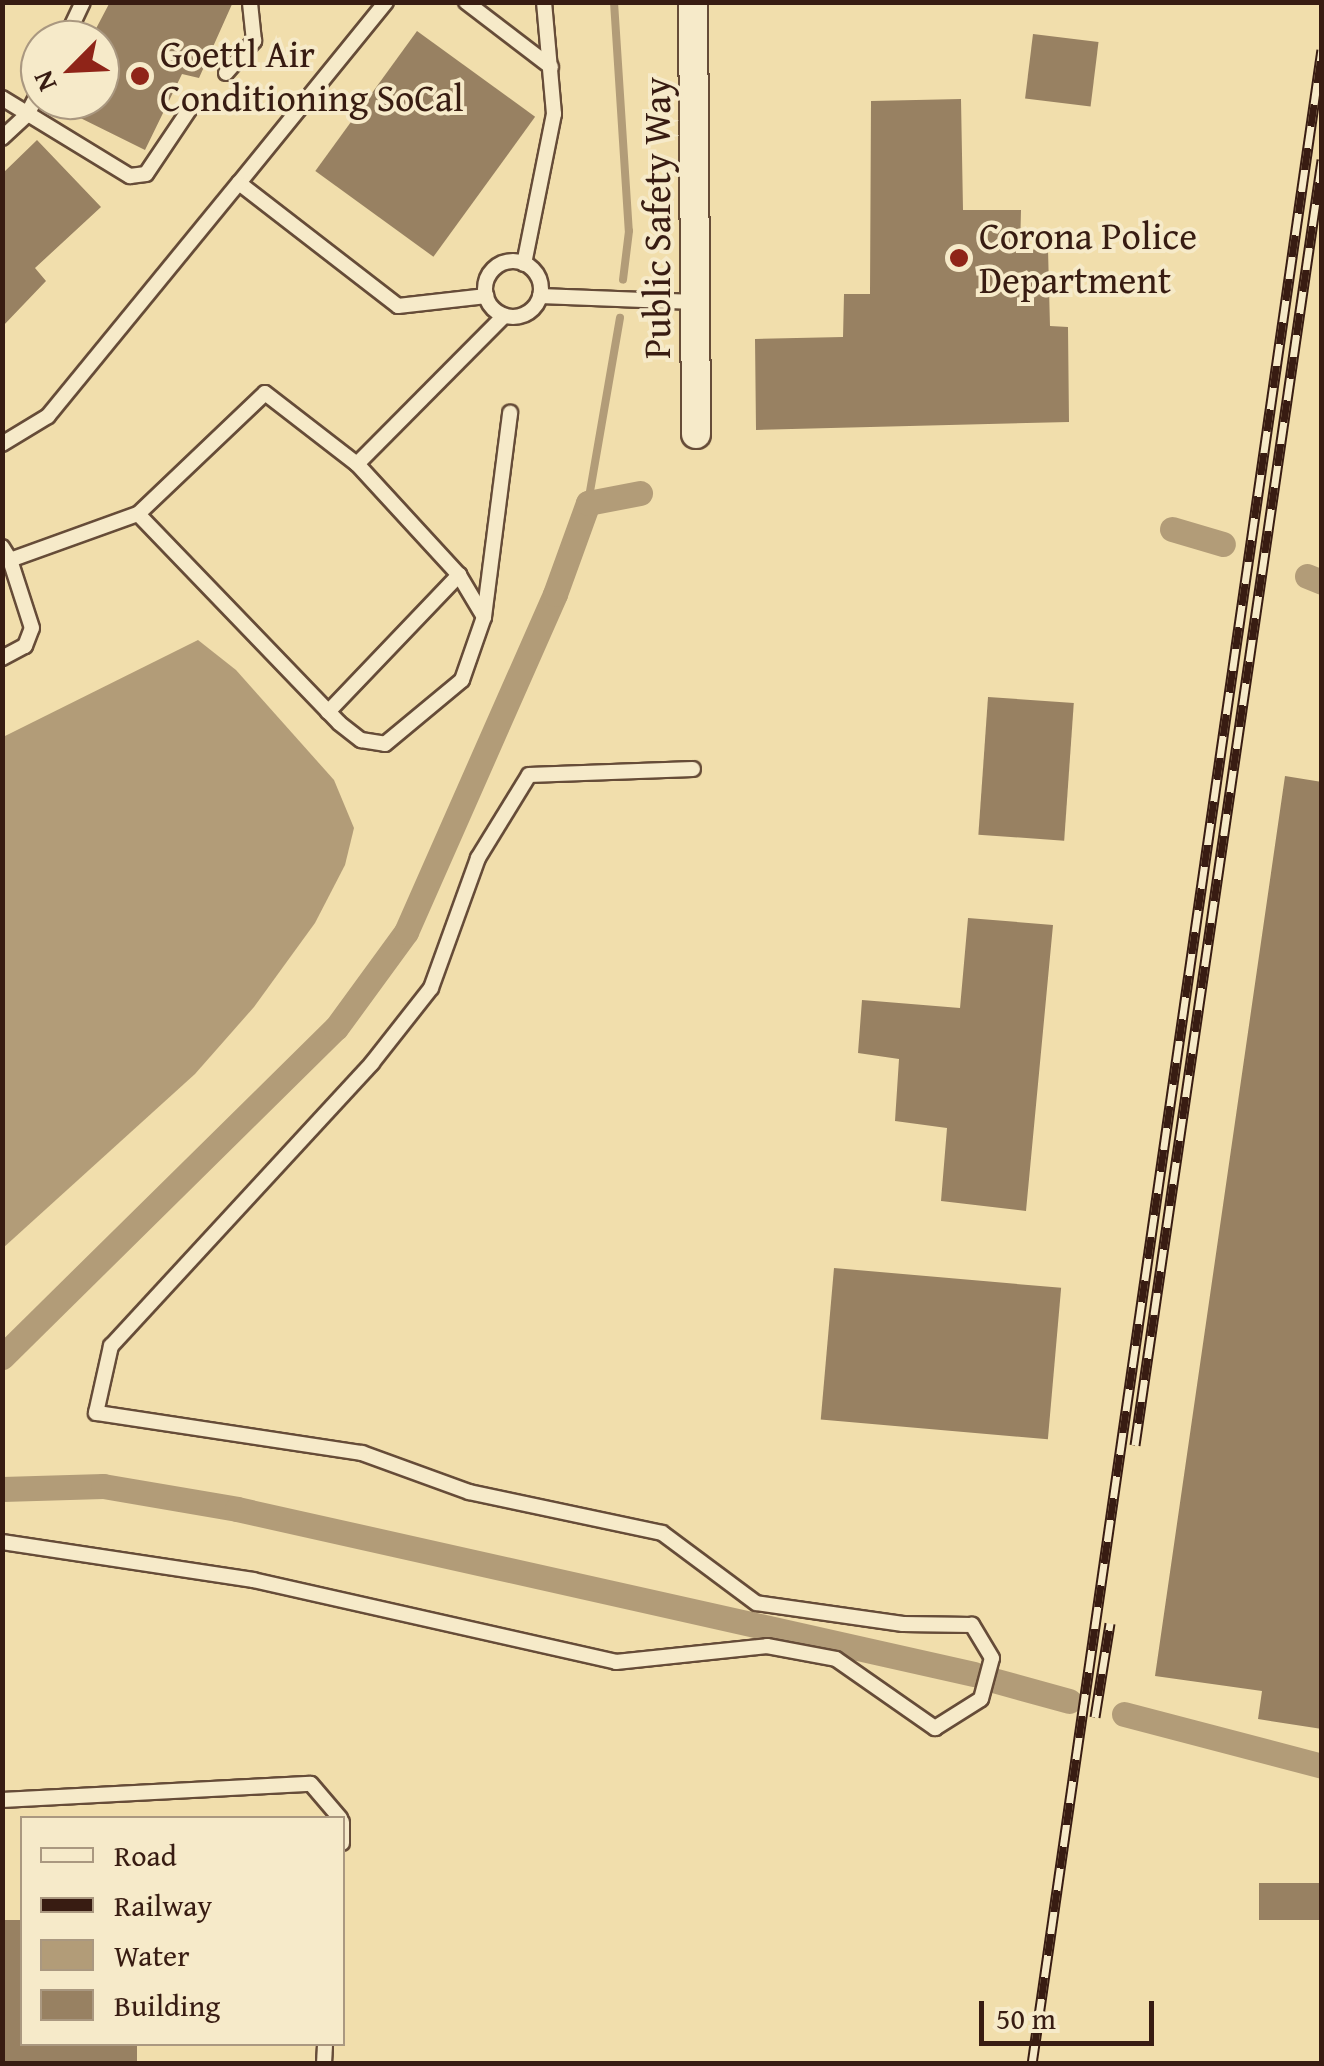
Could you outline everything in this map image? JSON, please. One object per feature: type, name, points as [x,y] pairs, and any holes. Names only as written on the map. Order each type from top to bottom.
[{"type":"street","name":"Public Safety Way","points":[[693,2],[696,434]]},
{"type":"lane","points":[[226,73],[254,41],[250,2]]},
{"type":"lane","points":[[2,444],[48,416],[386,2]]},
{"type":"lane","points":[[466,2],[551,67]]},
{"type":"lane","points":[[524,264],[554,114],[544,2]]},
{"type":"lane","points":[[36,120],[130,176],[146,174],[195,100]]},
{"type":"lane","points":[[2,138],[22,120]]},
{"type":"lane","points":[[239,182],[398,306],[486,296]]},
{"type":"lane","points":[[357,464],[504,316],[530,312],[540,296],[538,278],[524,264],[507,262],[492,271],[486,296]]},
{"type":"lane","points":[[486,296],[504,316]]},
{"type":"lane","points":[[540,296],[695,302]]},
{"type":"lane","points":[[2,658],[25,646],[32,628],[6,554],[138,514],[265,393],[357,464],[459,575],[484,618]]},
{"type":"lane","points":[[138,514],[328,712],[361,740],[385,744],[462,680],[484,618],[510,414]]},
{"type":"lane","points":[[328,712],[459,575]]},
{"type":"lane","points":[[2,1542],[253,1580],[616,1662],[767,1646],[836,1660],[935,1728],[981,1699],[992,1658],[972,1624],[903,1624],[756,1604],[662,1532],[469,1492],[362,1453],[96,1412],[111,1346],[372,1063],[431,988],[478,858],[529,775],[693,770]]},
{"type":"lane","points":[[2,1800],[311,1784],[338,1816]]},
{"type":"water","points":[[198,640],[236,670],[334,780],[354,828],[345,865],[315,923],[254,1007],[195,1074],[3,1248],[3,737]]},
{"type":"building","name":"Goettl Air Conditioning SoCal","points":[[110,2],[233,2],[199,78],[182,74],[145,150],[84,120],[120,120],[120,20],[101,20]]},
{"type":"building","points":[[417,31],[535,117],[433,257],[315,171]]},
{"type":"building","points":[[1033,34],[1099,42],[1091,107],[1025,99]]},
{"type":"building","name":"Corona Police Department","points":[[961,99],[963,210],[1021,210],[1020,250],[1048,249],[1050,326],[1068,327],[1069,422],[756,430],[755,339],[843,337],[844,294],[870,294],[871,101]]},
{"type":"building","points":[[37,140],[101,207],[35,268],[46,281],[2,327],[2,174]]},
{"type":"building","points":[[988,697],[1074,703],[1064,841],[978,835]]},
{"type":"building","points":[[1285,776],[1322,782],[1322,1729],[1258,1719],[1262,1691],[1155,1676]]},
{"type":"building","points":[[968,918],[1053,925],[1026,1211],[941,1201],[947,1128],[895,1121],[899,1059],[858,1053],[862,1000],[960,1008]]},
{"type":"building","points":[[834,1268],[1061,1288],[1048,1439],[821,1419]]},
{"type":"building","points":[[1259,1883],[1322,1883],[1322,1920],[1259,1920]]},
{"type":"building","points":[[2,1920],[20,1920],[20,2046],[137,2046],[137,2064],[2,2064]]},
{"type":"waterway","points":[[614,2],[629,231],[623,280]]},
{"type":"waterway","points":[[588,503],[620,318]]},
{"type":"waterway","points":[[2,1357],[336,1028],[406,932],[555,594],[588,503],[640,493]]},
{"type":"waterway","points":[[1172,529],[1223,544]]},
{"type":"waterway","points":[[1307,576],[1322,582]]},
{"type":"waterway","points":[[2,1489],[103,1486],[237,1509],[974,1674]]},
{"type":"waterway","points":[[993,1680],[1069,1701]]},
{"type":"waterway","points":[[1124,1714],[1322,1766]]},
{"type":"railway","points":[[1032,2064],[1322,50]]},
{"type":"railway","points":[[1135,1445],[1322,160]]},
{"type":"railway","points":[[1095,1717],[1110,1623]]},
{"type":"place","name":"Goettl Air Conditioning SoCal","points":[[140,76]]},
{"type":"place","name":"Corona Police Department","points":[[959,258]]}]
